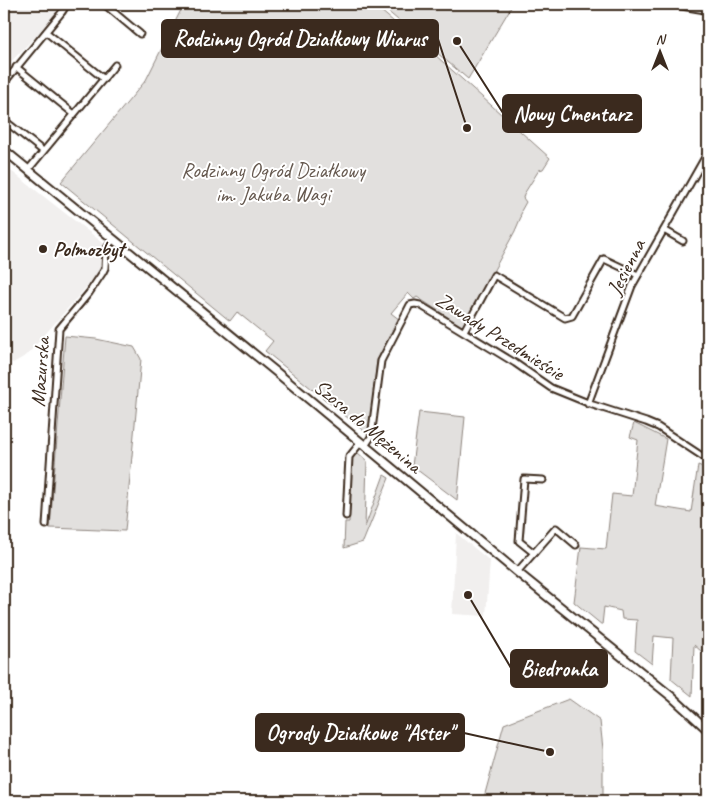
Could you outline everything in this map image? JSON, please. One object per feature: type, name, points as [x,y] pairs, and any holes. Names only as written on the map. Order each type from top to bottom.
[{"type":"main road","name":"Szosa do Mężenina","points":[[4,150],[672,697],[708,730]]},
{"type":"street","points":[[4,82],[67,4]]},
{"type":"street","points":[[104,4],[140,34]]},
{"type":"street","points":[[673,4],[708,10]]},
{"type":"street","points":[[46,32],[104,79]]},
{"type":"street","points":[[28,170],[115,65]]},
{"type":"street","points":[[16,67],[74,114]]},
{"type":"street","points":[[4,120],[43,151]]},
{"type":"street","name":"Jesienna","points":[[588,404],[627,298],[638,275],[708,152]]},
{"type":"street","points":[[664,230],[683,241]]},
{"type":"street","name":"Mazurska","points":[[46,525],[59,329],[89,293],[102,272],[106,250],[113,239]]},
{"type":"street","points":[[464,331],[494,275],[565,318],[572,316],[604,259],[638,275]]},
{"type":"street","name":"Zawady Przedmieście","points":[[363,444],[371,437],[381,361],[410,305],[415,304],[420,305],[464,331],[551,388],[588,404],[652,424],[708,460]]},
{"type":"street","points":[[346,516],[349,457],[363,444]]},
{"type":"street","points":[[534,553],[519,541],[524,479],[543,480]]},
{"type":"street","points":[[518,572],[556,528],[576,545]]},
{"type":"street","points":[[693,801],[708,800]]},
{"type":"shaded area","points":[[4,4],[60,4],[52,19],[4,69]]},
{"type":"shaded area","points":[[6,167],[116,253],[27,355],[13,363],[4,358],[4,231],[6,194],[4,193],[4,169]]},
{"type":"shaded area","points":[[456,533],[490,561],[486,616],[452,614]]},
{"type":"green space","name":"Rodzinny Ogród Działkowy im. Jakuba Wagi","points":[[184,4],[373,4],[416,41],[407,52],[414,57],[424,45],[550,158],[543,169],[539,170],[524,194],[523,198],[526,202],[515,231],[463,327],[417,297],[414,299],[408,293],[391,313],[400,320],[377,360],[369,435],[265,351],[273,341],[237,312],[230,321],[61,182],[146,80]]},
{"type":"green space","points":[[379,4],[513,4],[468,79]]},
{"type":"green space","points":[[65,336],[96,339],[134,347],[141,359],[125,531],[50,528]]},
{"type":"green space","points":[[419,412],[465,417],[457,500],[412,466]]},
{"type":"green space","points":[[634,423],[666,439],[655,506],[691,512],[698,465],[708,469],[708,657],[694,645],[692,696],[671,679],[673,638],[654,636],[652,664],[635,651],[637,620],[622,619],[621,611],[604,607],[602,625],[574,602],[581,547],[606,549],[612,494],[632,496],[638,440],[630,437]]},
{"type":"green space","points":[[357,452],[367,461],[365,527],[384,475],[389,478],[363,542],[344,548],[345,522],[349,522],[352,458]]},
{"type":"green space","points":[[569,699],[600,721],[603,749],[603,801],[483,801],[504,724]]},
{"type":"place","name":"Nowy Cmentarz","points":[[457,41]]},
{"type":"place","name":"Rodzinny Ogród Działkowy Wiarus","points":[[467,128]]},
{"type":"place","name":"Polmozbyt","points":[[43,249]]},
{"type":"place","name":"Biedronka","points":[[468,595]]},
{"type":"place","name":"Ogrody Działkowe \"Aster\"","points":[[550,752]]}]
